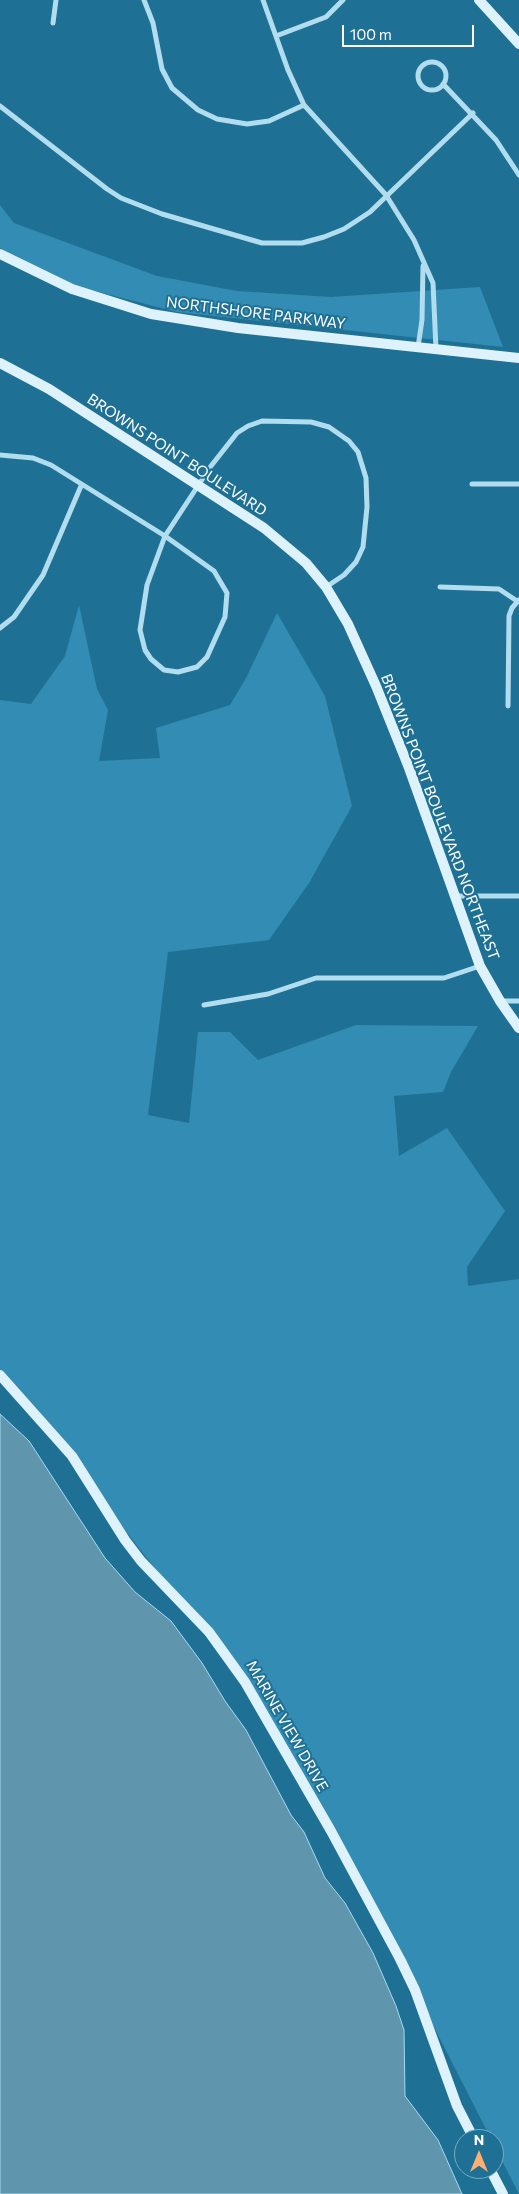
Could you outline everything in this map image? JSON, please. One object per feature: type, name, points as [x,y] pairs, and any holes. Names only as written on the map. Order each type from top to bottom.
[{"type":"street","points":[[53,23],[56,0]]},
{"type":"street","points":[[144,0],[153,23],[162,69],[172,88],[198,110],[217,119],[247,124],[269,121],[304,104]]},
{"type":"street","points":[[263,0],[304,104],[386,195],[414,240],[423,266],[431,276],[433,283],[436,350]]},
{"type":"street","points":[[276,36],[326,17],[343,0]]},
{"type":"street","points":[[479,0],[519,44]]},
{"type":"street","points":[[429,61],[439,63],[446,75],[443,84],[436,89],[423,87],[417,74],[421,66],[429,61]]},
{"type":"street","points":[[443,84],[496,140],[519,175]]},
{"type":"street","points":[[0,106],[121,198],[162,214],[262,243],[302,243],[344,229],[370,212],[472,113]]},
{"type":"street","name":"NORTHSHORE PARKWAY","points":[[0,254],[72,289],[151,314],[228,327],[519,358]]},
{"type":"street","points":[[418,347],[422,320],[423,266]]},
{"type":"street","name":"BROWNS POINT BOULEVARD","points":[[0,363],[49,389],[277,538],[306,564],[326,587]]},
{"type":"street","points":[[0,455],[38,460],[51,465],[81,486],[165,536],[214,571],[227,593],[225,617],[207,657],[197,668],[178,672],[164,670],[151,659],[140,630],[147,585],[165,536],[227,442],[248,426],[262,421],[311,422],[329,427],[343,435],[358,452],[365,470],[368,491],[366,532],[363,547],[356,562],[344,575],[326,587]]},
{"type":"street","points":[[472,484],[519,484]]},
{"type":"street","points":[[0,628],[14,617],[43,574],[81,486]]},
{"type":"street","name":"BROWNS POINT BOULEVARD NORTHEAST","points":[[326,587],[348,624],[376,686],[409,768],[453,896],[480,966],[500,1001],[519,1028]]},
{"type":"street","points":[[440,587],[499,589],[518,600],[509,616],[508,706]]},
{"type":"street","points":[[453,896],[519,896]]},
{"type":"street","points":[[204,1004],[268,994],[316,978],[444,978],[480,966]]},
{"type":"street","points":[[500,1001],[519,1001]]},
{"type":"street","name":"MARINE VIEW DRIVE","points":[[0,1375],[72,1456],[130,1547],[209,1632],[245,1682],[331,1831],[400,1959],[415,1990],[457,2106],[469,2129]]},
{"type":"street","points":[[495,2179],[503,2194]]},
{"type":"shaded area","points":[[0,205],[14,223],[157,276],[237,291],[331,297],[480,287],[503,347],[177,312],[52,280],[0,248]]},
{"type":"shaded area","points":[[79,605],[97,689],[108,710],[99,761],[160,758],[156,728],[230,705],[246,678],[277,613],[325,696],[352,806],[309,883],[269,940],[168,952],[148,1115],[189,1123],[198,1032],[230,1032],[258,1060],[356,1025],[478,1026],[451,1072],[443,1092],[394,1096],[399,1156],[447,1128],[505,1211],[467,1267],[468,1286],[519,1279],[519,2194],[504,2165],[504,2129],[486,2129],[381,1923],[245,1682],[21,1399],[0,1376],[0,700],[31,704],[65,656]]},
{"type":"shaded area","points":[[0,1414],[29,1441],[105,1558],[135,1592],[171,1621],[202,1663],[225,1701],[246,1730],[291,1815],[304,1832],[325,1878],[345,1903],[373,1953],[396,2006],[404,2030],[405,2096],[438,2140],[462,2194],[0,2194]]}]
